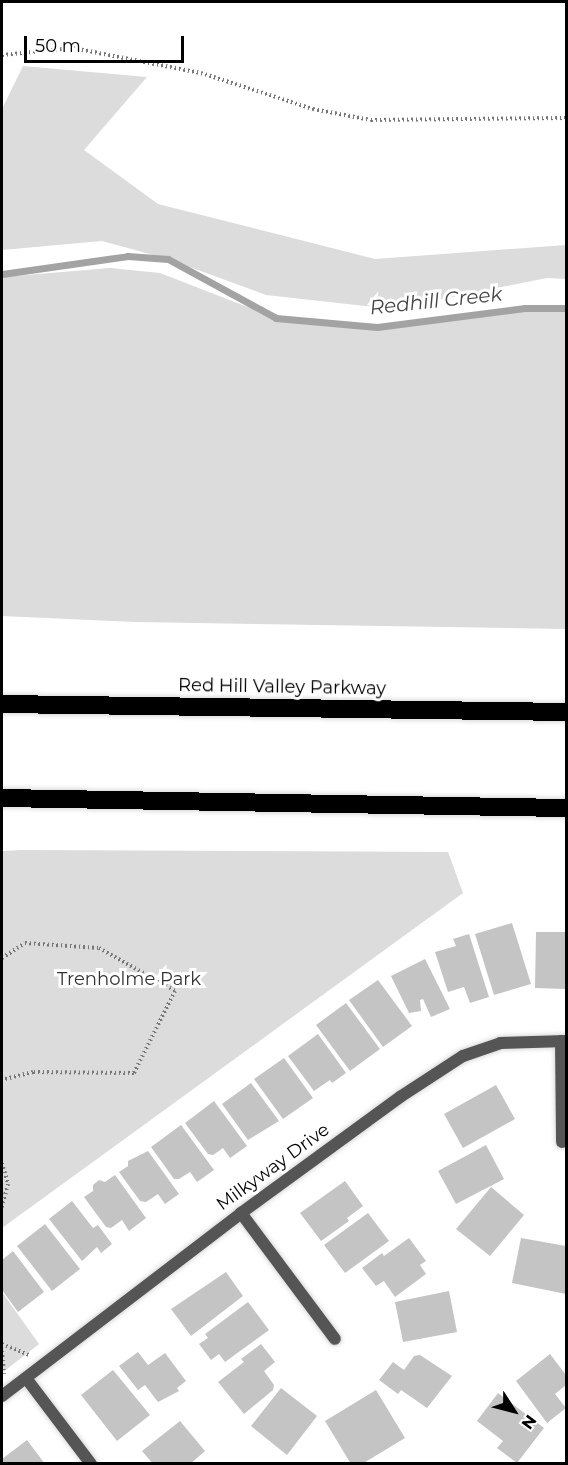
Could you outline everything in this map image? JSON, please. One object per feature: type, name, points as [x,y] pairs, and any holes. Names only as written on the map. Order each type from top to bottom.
[{"type":"highway","name":"Red Hill Valley Parkway","points":[[2,704],[564,712]]},
{"type":"highway","points":[[2,798],[563,808]]},
{"type":"street","points":[[562,1142],[564,1041]]},
{"type":"street","name":"Milkyway Drive","points":[[2,1396],[242,1213],[400,1097],[463,1056],[500,1044],[564,1041]]},
{"type":"street","points":[[242,1213],[335,1339]]},
{"type":"street","points":[[26,1378],[91,1464]]},
{"type":"path","points":[[2,55],[73,48],[201,73],[314,109],[371,120],[567,118]]},
{"type":"path","points":[[2,958],[26,943],[99,948],[175,991],[134,1073],[33,1072],[2,1080]]},
{"type":"path","points":[[2,1163],[8,1184],[2,1208]]},
{"type":"path","points":[[2,1344],[27,1353],[43,1365]]},
{"type":"green space","points":[[23,66],[147,77],[84,150],[158,204],[375,259],[566,245],[566,279],[547,278],[392,309],[266,295],[168,259],[102,241],[2,250],[2,109]]},
{"type":"green space","points":[[110,268],[160,273],[276,318],[377,327],[525,308],[566,308],[566,629],[135,622],[2,616],[2,277]]},
{"type":"green space","name":"Trenholme Park","points":[[2,851],[448,852],[463,893],[2,1228]]},
{"type":"green space","points":[[2,1292],[39,1344],[2,1373]]},
{"type":"building","points":[[512,923],[531,984],[494,995],[475,934]]},
{"type":"building","points":[[536,932],[566,932],[566,989],[535,988]]},
{"type":"building","points":[[469,934],[489,997],[470,1003],[464,987],[448,992],[435,952],[456,946],[453,939]]},
{"type":"building","points":[[425,959],[450,1009],[431,1017],[423,999],[420,1000],[421,1011],[409,1013],[391,976]]},
{"type":"building","points":[[378,980],[412,1026],[383,1047],[349,1000]]},
{"type":"building","points":[[346,1003],[380,1049],[350,1071],[316,1025]]},
{"type":"building","points":[[318,1034],[346,1073],[332,1083],[330,1080],[314,1091],[288,1056]]},
{"type":"building","points":[[284,1058],[313,1098],[283,1119],[254,1079]]},
{"type":"building","points":[[251,1083],[279,1121],[248,1140],[222,1104]]},
{"type":"building","points":[[496,1085],[515,1119],[463,1148],[444,1114]]},
{"type":"building","points":[[214,1101],[247,1146],[230,1158],[223,1148],[213,1155],[208,1154],[185,1123]]},
{"type":"building","points":[[181,1125],[214,1170],[197,1182],[190,1172],[179,1179],[174,1179],[151,1147]]},
{"type":"building","points":[[486,1145],[504,1179],[456,1204],[438,1171]]},
{"type":"building","points":[[148,1151],[179,1194],[165,1204],[158,1194],[146,1202],[140,1201],[119,1172],[128,1166],[128,1161]]},
{"type":"building","points":[[115,1175],[146,1218],[129,1231],[122,1220],[111,1228],[106,1227],[84,1197],[93,1191],[93,1185],[99,1180],[105,1182]]},
{"type":"building","points":[[345,1181],[363,1206],[347,1218],[349,1221],[321,1241],[300,1213]]},
{"type":"building","points":[[491,1187],[524,1215],[490,1256],[456,1229]]},
{"type":"building","points":[[72,1201],[93,1228],[98,1225],[112,1244],[101,1253],[97,1247],[82,1261],[49,1219]]},
{"type":"building","points":[[368,1213],[389,1241],[345,1273],[324,1245]]},
{"type":"building","points":[[45,1224],[80,1269],[52,1291],[17,1246]]},
{"type":"building","points":[[409,1238],[426,1261],[420,1265],[426,1274],[395,1297],[384,1281],[376,1286],[362,1268],[382,1253],[384,1256]]},
{"type":"building","points":[[521,1238],[566,1246],[566,1294],[512,1283]]},
{"type":"building","points":[[13,1251],[44,1292],[18,1312],[2,1290],[2,1260]]},
{"type":"building","points":[[226,1272],[243,1296],[191,1336],[171,1309]]},
{"type":"building","points":[[449,1291],[457,1332],[403,1342],[395,1302]]},
{"type":"building","points":[[248,1302],[269,1330],[225,1362],[219,1354],[211,1360],[199,1344],[208,1338],[205,1334]]},
{"type":"building","points":[[261,1344],[275,1362],[264,1371],[274,1385],[273,1390],[244,1414],[218,1382],[244,1362],[241,1359]]},
{"type":"building","points":[[138,1352],[148,1365],[165,1353],[186,1381],[177,1388],[179,1391],[158,1402],[145,1385],[138,1390],[119,1366]]},
{"type":"building","points":[[550,1354],[566,1375],[566,1385],[555,1394],[566,1408],[547,1423],[516,1381]]},
{"type":"building","points":[[420,1355],[452,1376],[427,1408],[401,1390],[398,1394],[379,1380],[393,1362],[404,1370],[414,1356]]},
{"type":"building","points":[[113,1370],[150,1415],[117,1441],[81,1395]]},
{"type":"building","points":[[281,1388],[317,1416],[287,1455],[251,1426]]},
{"type":"building","points":[[376,1390],[405,1438],[362,1464],[351,1464],[325,1421]]},
{"type":"building","points":[[498,1393],[544,1428],[517,1463],[497,1448],[503,1441],[477,1421]]},
{"type":"building","points":[[180,1421],[205,1451],[190,1464],[153,1464],[142,1451]]},
{"type":"building","points":[[27,1440],[45,1464],[2,1464],[2,1459]]},
{"type":"waterway","name":"Redhill Creek","points":[[2,274],[128,256],[168,259],[276,318],[377,327],[525,308],[566,308]]}]
